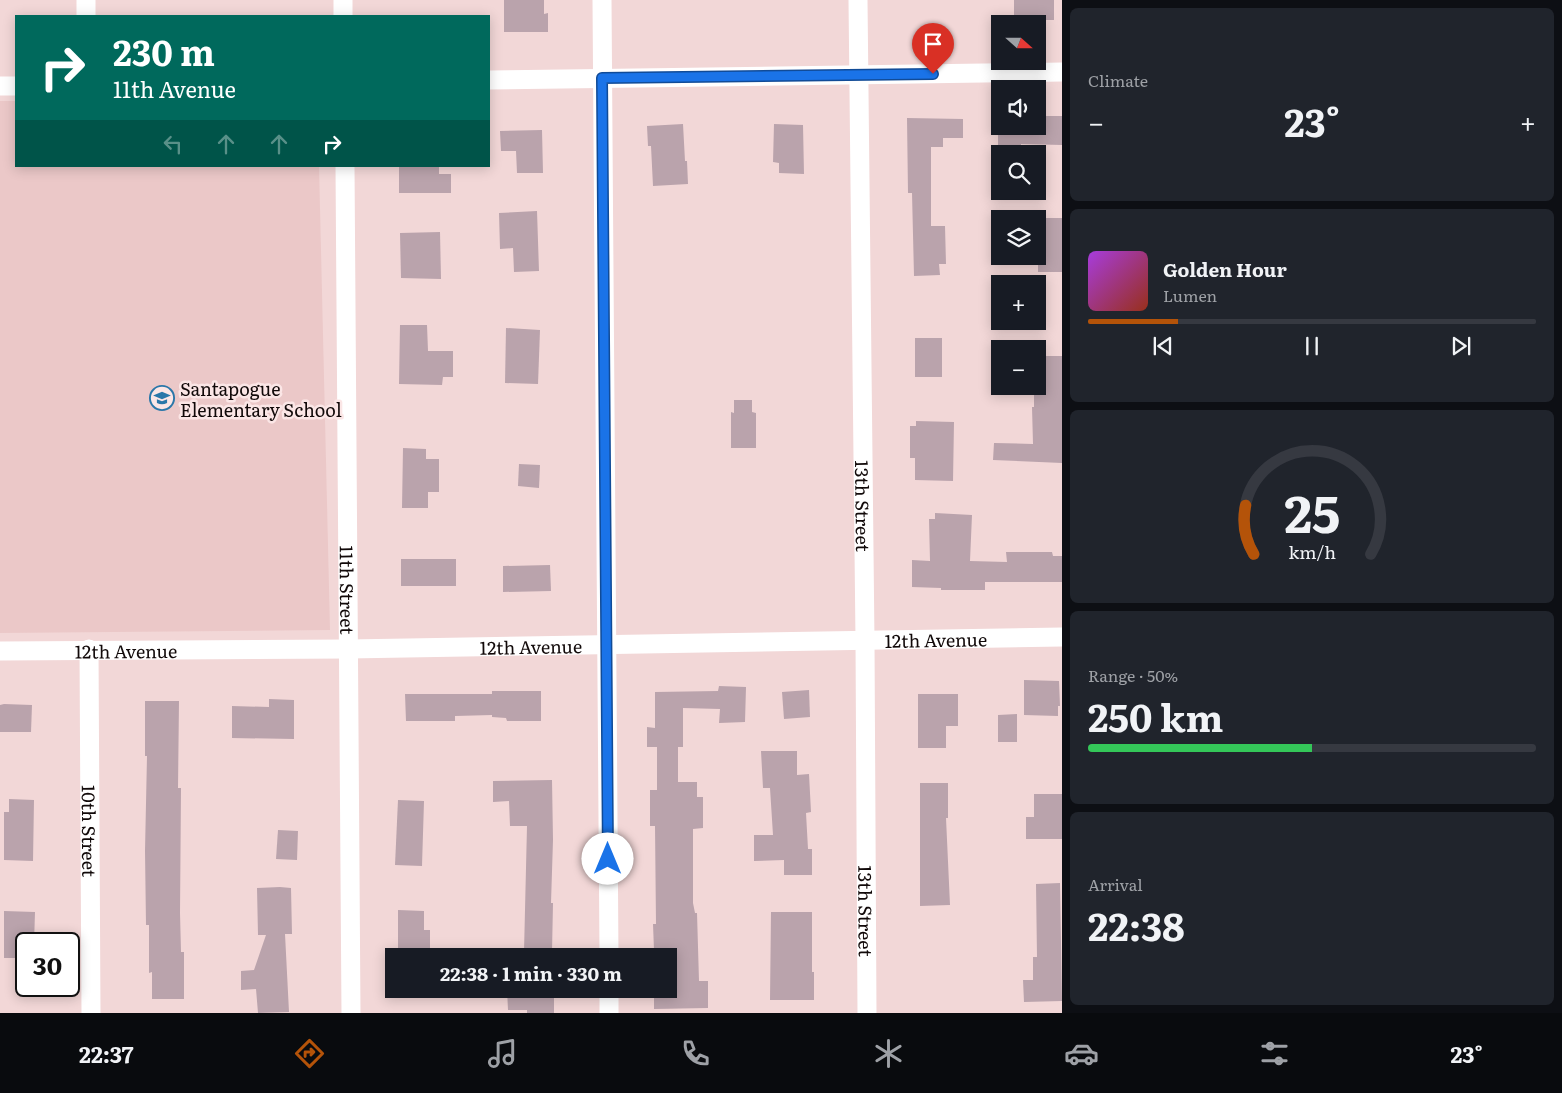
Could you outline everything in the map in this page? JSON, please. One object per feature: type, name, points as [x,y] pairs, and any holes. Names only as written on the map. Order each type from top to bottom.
[{"type":"street","points":[[86,0],[86,15]]},
{"type":"street","points":[[343,0],[343,15]]},
{"type":"street","points":[[602,0],[609,948]]},
{"type":"street","name":"13th Street","points":[[858,0],[867,1013]]},
{"type":"street","points":[[490,80],[1062,72]]},
{"type":"street","points":[[0,86],[15,86]]},
{"type":"street","name":"11th Street","points":[[345,167],[351,1013]]},
{"type":"street","name":"12th Avenue","points":[[0,651],[348,649],[1062,637]]},
{"type":"street","name":"10th Street","points":[[89,649],[92,1013]]},
{"type":"street","points":[[609,998],[609,1013]]},
{"type":"shaded area","name":"Santapogue Elementary School","points":[[0,101],[15,101],[15,167],[319,167],[330,630],[0,633]]},
{"type":"building","points":[[504,0],[544,0],[544,14],[548,13],[548,32],[504,32]]},
{"type":"building","points":[[1014,0],[1054,0],[1054,20],[1046,20],[1046,15],[1014,15]]},
{"type":"building","points":[[1046,116],[1062,116],[1062,145],[998,145],[998,135],[1046,135]]},
{"type":"building","points":[[907,118],[963,119],[963,138],[943,138],[943,147],[931,147],[931,226],[945,226],[946,264],[939,264],[940,275],[914,276],[912,193],[908,193]]},
{"type":"building","points":[[683,124],[688,184],[653,186],[651,146],[648,146],[647,126]]},
{"type":"building","points":[[774,124],[803,125],[804,174],[779,173],[779,163],[773,162]]},
{"type":"building","points":[[542,130],[543,173],[517,173],[516,151],[501,151],[500,131]]},
{"type":"building","points":[[399,167],[439,167],[439,174],[451,174],[451,193],[399,193]]},
{"type":"building","points":[[537,211],[539,271],[514,272],[513,248],[500,249],[499,213]]},
{"type":"building","points":[[1046,218],[1062,218],[1062,272],[1038,272],[1038,265],[1046,265]]},
{"type":"building","points":[[440,232],[441,279],[401,278],[400,233]]},
{"type":"building","points":[[400,325],[427,325],[428,351],[453,351],[453,377],[443,377],[442,385],[399,384]]},
{"type":"building","points":[[506,328],[540,330],[538,384],[505,383]]},
{"type":"building","points":[[915,338],[942,338],[942,377],[915,377]]},
{"type":"building","points":[[1046,356],[1062,356],[1062,463],[993,460],[994,443],[1033,444],[1032,407],[1034,407],[1034,395],[1046,395]]},
{"type":"building","points":[[734,400],[752,400],[752,412],[756,413],[756,448],[731,448],[731,412],[734,413]]},
{"type":"building","points":[[916,421],[954,422],[953,481],[915,480],[915,458],[910,458],[910,426],[916,426]]},
{"type":"building","points":[[403,448],[426,449],[426,459],[439,459],[439,492],[428,492],[428,508],[402,508]]},
{"type":"building","points":[[519,464],[540,465],[539,488],[518,486]]},
{"type":"building","points":[[935,513],[972,515],[970,561],[1007,562],[1006,552],[1052,552],[1053,556],[1062,556],[1062,582],[985,582],[985,590],[941,590],[941,588],[912,587],[912,560],[930,561],[929,519],[935,519]]},
{"type":"building","points":[[401,559],[456,559],[456,586],[401,586]]},
{"type":"building","points":[[550,565],[551,591],[503,592],[503,566]]},
{"type":"building","points":[[1024,680],[1059,681],[1060,706],[1058,706],[1058,716],[1024,715]]},
{"type":"building","points":[[719,686],[746,687],[745,722],[719,723],[720,709],[683,708],[683,747],[678,747],[678,782],[697,782],[697,797],[703,797],[703,828],[693,829],[693,903],[695,913],[697,913],[699,981],[708,981],[708,1008],[654,1009],[654,998],[677,998],[677,948],[654,948],[653,924],[656,924],[655,826],[650,826],[650,790],[657,790],[657,747],[647,747],[647,727],[655,728],[655,692],[718,691]]},
{"type":"building","points":[[809,690],[810,717],[784,719],[782,692]]},
{"type":"building","points":[[492,691],[541,691],[541,721],[507,721],[506,718],[492,717],[492,715],[455,716],[455,721],[406,721],[405,694],[492,694]]},
{"type":"building","points":[[918,694],[958,694],[958,726],[946,726],[946,748],[918,748]]},
{"type":"building","points":[[269,699],[294,700],[294,739],[232,738],[232,706],[269,707]]},
{"type":"building","points":[[145,701],[179,701],[178,788],[181,788],[180,913],[181,952],[184,952],[184,999],[152,999],[152,972],[149,973],[149,925],[146,925],[147,756],[145,756]]},
{"type":"building","points":[[0,705],[32,705],[31,732],[0,732]]},
{"type":"building","points":[[1017,714],[1017,742],[998,742],[998,715]]},
{"type":"building","points":[[761,751],[797,751],[797,775],[809,774],[811,812],[806,813],[808,849],[812,849],[812,875],[784,875],[784,860],[754,861],[754,835],[773,835],[770,788],[763,788]]},
{"type":"building","points":[[552,780],[552,948],[524,948],[527,826],[510,826],[509,801],[493,802],[493,781]]},
{"type":"building","points":[[920,783],[948,783],[948,818],[946,818],[950,905],[920,906]]},
{"type":"building","points":[[1034,794],[1062,794],[1062,839],[1026,839],[1026,817],[1034,817]]},
{"type":"building","points":[[9,799],[34,800],[33,861],[4,860],[4,812],[9,812]]},
{"type":"building","points":[[398,800],[424,801],[422,866],[395,865]]},
{"type":"building","points":[[278,830],[298,831],[297,860],[276,859]]},
{"type":"building","points":[[1060,883],[1062,1001],[1024,1002],[1023,980],[1033,980],[1033,957],[1037,957],[1036,884]]},
{"type":"building","points":[[257,888],[291,888],[292,934],[285,934],[289,1012],[258,1013],[256,989],[241,990],[241,971],[254,970],[266,935],[258,935]]},
{"type":"building","points":[[398,910],[424,911],[424,930],[430,930],[430,948],[398,948]]},
{"type":"building","points":[[4,911],[35,912],[34,932],[15,932],[15,958],[4,958]]},
{"type":"building","points":[[771,912],[812,912],[814,1000],[770,1000]]},
{"type":"building","points":[[507,998],[554,998],[554,1013],[527,1013],[527,1010],[508,1010]]},
{"type":"place","name":"Santapogue Elementary School","points":[[162,398]]},
{"type":"route","points":[[608,859],[602,78],[933,74]]}]
